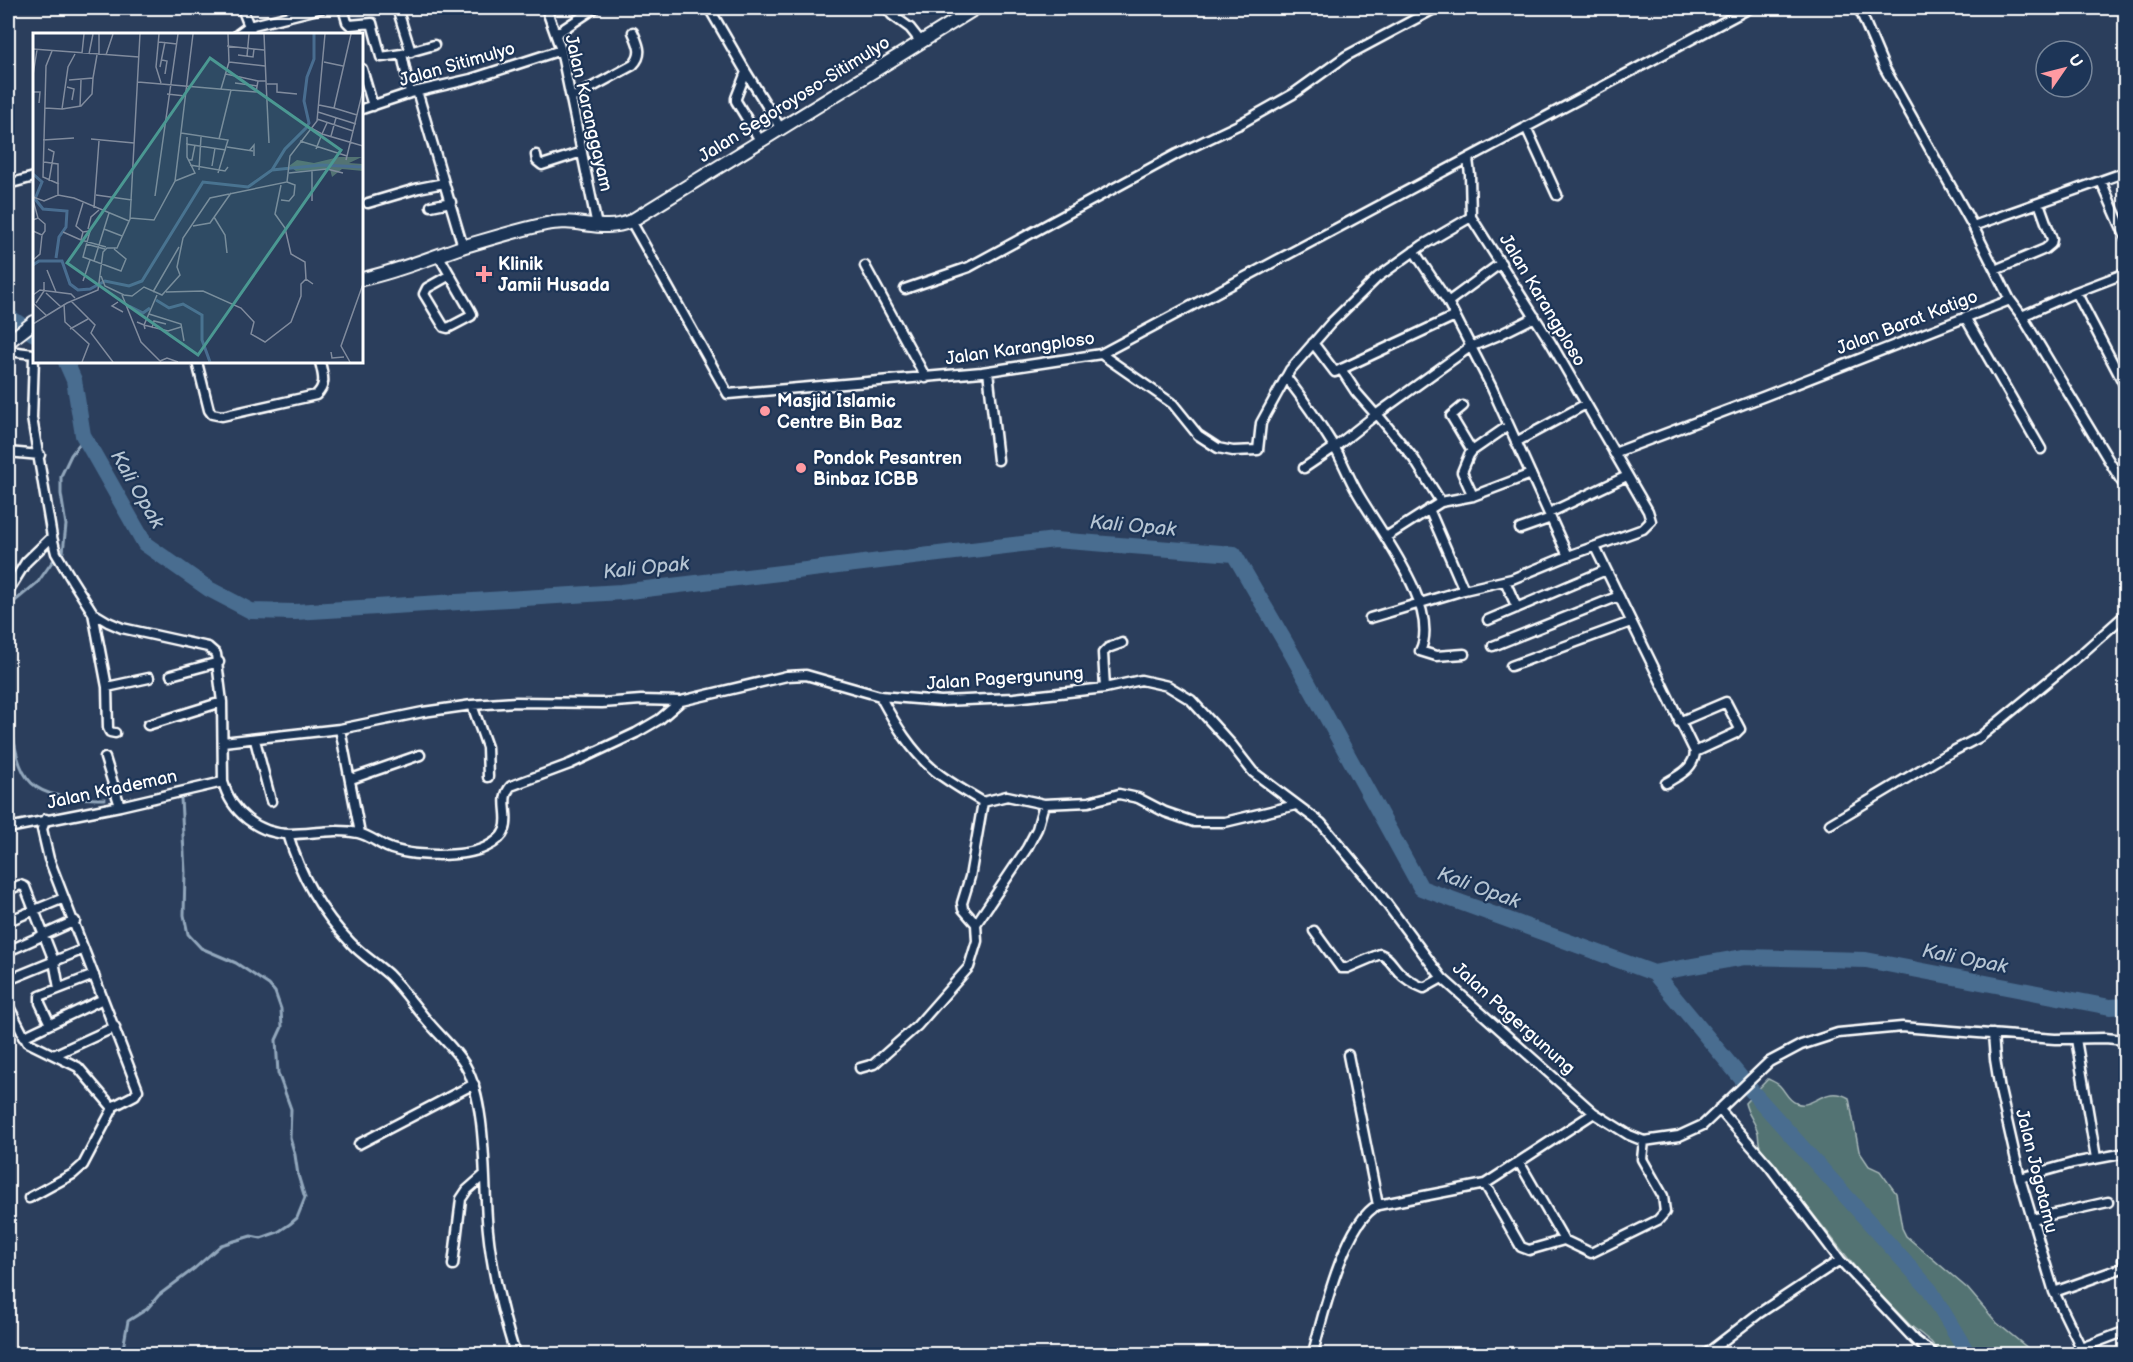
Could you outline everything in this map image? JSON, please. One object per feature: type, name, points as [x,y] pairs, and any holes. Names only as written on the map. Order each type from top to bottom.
[{"type":"main road","name":"Jalan Segoroyoso-Sitimulyo","points":[[631,221],[976,8]]},
{"type":"main road","points":[[363,279],[463,247],[554,223],[573,221],[597,226],[621,225],[631,221]]},
{"type":"main road","points":[[8,342],[33,323]]},
{"type":"street","points":[[242,8],[245,31],[322,8]]},
{"type":"street","points":[[343,8],[350,25],[372,23],[381,57],[434,45]]},
{"type":"street","points":[[397,8],[414,92],[451,202],[463,247]]},
{"type":"street","name":"Jalan Karanggayam","points":[[546,8],[561,51],[572,98],[597,226]]},
{"type":"street","points":[[556,34],[595,8]]},
{"type":"street","points":[[709,8],[781,129]]},
{"type":"street","points":[[887,8],[892,15],[910,28],[921,42]]},
{"type":"street","points":[[905,289],[969,267],[1177,154],[1238,125],[1293,94],[1346,56],[1436,8]]},
{"type":"street","name":"Jalan Karangploso","points":[[631,221],[728,394],[926,378],[1101,354],[1748,8]]},
{"type":"street","points":[[1859,8],[1884,67],[1973,226],[2010,300],[2124,481]]},
{"type":"street","points":[[572,98],[633,65],[638,60],[640,49],[633,32]]},
{"type":"street","name":"Jalan Sitimulyo","points":[[363,110],[414,92],[471,79],[561,51]]},
{"type":"street","points":[[363,72],[373,106]]},
{"type":"street","points":[[746,72],[736,101],[761,142]]},
{"type":"street","points":[[1526,127],[1557,195]]},
{"type":"street","points":[[536,155],[537,161],[542,165],[582,152]]},
{"type":"street","points":[[1101,354],[1173,404],[1198,435],[1218,448],[1233,451],[1258,450],[1262,423],[1290,370],[1313,343],[1378,277],[1414,251],[1471,217],[1468,159]]},
{"type":"street","points":[[1973,226],[2126,172]]},
{"type":"street","points":[[8,184],[33,177]]},
{"type":"street","points":[[2101,181],[2126,238]]},
{"type":"street","points":[[368,203],[444,183]]},
{"type":"street","points":[[431,206],[451,202]]},
{"type":"street","points":[[1995,270],[2045,249],[2050,244],[2052,239],[2038,203]]},
{"type":"street","name":"Jalan Karangploso","points":[[1471,217],[1535,317],[1648,512],[1651,521],[1643,529],[1595,547]]},
{"type":"street","points":[[1414,251],[1448,302],[1491,387],[1568,556]]},
{"type":"street","points":[[439,256],[450,275],[472,314],[448,328],[444,327],[424,294],[427,288],[450,275]]},
{"type":"street","points":[[1448,302],[1501,262]]},
{"type":"street","points":[[865,266],[926,378]]},
{"type":"street","points":[[2022,316],[2126,273]]},
{"type":"street","points":[[2076,292],[2126,388]]},
{"type":"street","name":"Jalan Barat Katigo","points":[[1614,453],[2010,300]]},
{"type":"street","points":[[1313,343],[1335,372],[1455,316]]},
{"type":"street","points":[[1304,468],[1470,347],[1535,317]]},
{"type":"street","points":[[1965,317],[2041,449]]},
{"type":"street","points":[[8,351],[33,355]]},
{"type":"street","points":[[34,363],[32,418],[52,537],[58,557],[93,613],[107,687],[108,728],[110,732],[115,733]]},
{"type":"street","points":[[197,363],[209,410],[212,414],[222,416],[316,395],[322,389],[323,383],[321,363]]},
{"type":"street","points":[[1341,369],[1356,392],[1413,459],[1441,502]]},
{"type":"street","points":[[988,371],[998,460]]},
{"type":"street","points":[[1286,377],[1335,447],[1356,491],[1397,553],[1408,575],[1419,603],[1424,637],[1420,651],[1436,656],[1464,654]]},
{"type":"street","points":[[1516,442],[1586,404]]},
{"type":"street","points":[[1463,406],[1451,415],[1473,451]]},
{"type":"street","points":[[1473,496],[1462,472],[1469,455],[1508,426]]},
{"type":"street","points":[[8,452],[40,455]]},
{"type":"street","points":[[1386,537],[1441,502],[1473,496],[1531,474]]},
{"type":"street","points":[[1521,529],[1627,476]]},
{"type":"street","points":[[1429,509],[1464,590]]},
{"type":"street","points":[[8,591],[26,562],[52,537]]},
{"type":"street","points":[[1370,618],[1464,590],[1505,581],[1595,547],[1695,752],[1690,767],[1666,783]]},
{"type":"street","points":[[1488,620],[1606,570]]},
{"type":"street","points":[[1505,581],[1517,608]]},
{"type":"street","points":[[1493,646],[1619,596]]},
{"type":"street","points":[[93,613],[122,628],[208,647],[216,654],[219,662],[171,675]]},
{"type":"street","points":[[1830,824],[1980,737],[2126,614]]},
{"type":"street","points":[[1511,666],[1631,622]]},
{"type":"street","points":[[1105,688],[1103,653],[1108,648],[1122,643]]},
{"type":"street","name":"Jalan Pagergunung","points":[[219,662],[223,782],[232,805],[248,820],[265,828],[288,834],[360,833],[388,847],[417,855],[474,852],[487,847],[499,838],[506,827],[505,794],[511,786],[570,764],[636,733],[660,719],[681,701],[745,685],[806,675],[880,696],[941,701],[1014,698],[1105,688],[1141,680],[1168,686],[1191,700],[1253,772],[1322,823],[1372,884],[1442,978],[1594,1113],[1629,1135],[1644,1141]]},
{"type":"street","points":[[107,687],[149,678]]},
{"type":"street","points":[[880,696],[912,748],[935,771],[982,802],[1007,796],[1044,804],[1089,802],[1119,794],[1138,798],[1194,822],[1225,822],[1296,805]]},
{"type":"street","points":[[223,742],[255,740],[303,731],[340,729],[423,712],[472,705],[516,702],[681,701]]},
{"type":"street","points":[[148,725],[222,702]]},
{"type":"street","points":[[1679,722],[1718,704],[1726,702],[1729,704],[1740,728],[1738,732],[1695,752]]},
{"type":"street","points":[[472,705],[487,747],[488,777]]},
{"type":"street","points":[[340,729],[360,833]]},
{"type":"street","points":[[255,740],[271,801]]},
{"type":"street","points":[[351,778],[420,755]]},
{"type":"street","points":[[105,758],[120,806]]},
{"type":"street","name":"Jalan Krademan","points":[[8,828],[120,806],[223,782]]},
{"type":"street","points":[[976,924],[963,909],[962,903],[970,877],[982,802]]},
{"type":"street","points":[[860,1068],[874,1064],[916,1026],[969,967],[977,941],[976,924],[1027,848],[1037,830],[1044,804]]},
{"type":"street","points":[[29,1198],[81,1168],[112,1107],[135,1095],[138,1090],[50,858],[42,829],[46,819]]},
{"type":"street","points":[[288,834],[295,861],[319,904],[352,944],[390,976],[430,1024],[453,1047],[474,1084],[482,1142],[488,1232],[504,1320],[515,1354]]},
{"type":"street","points":[[8,890],[20,885],[25,887],[54,961],[59,988]]},
{"type":"street","points":[[8,921],[64,898]]},
{"type":"street","points":[[8,951],[75,921]]},
{"type":"street","points":[[1314,931],[1341,968],[1347,968],[1380,954],[1385,955],[1398,972],[1414,984],[1424,988],[1442,978]]},
{"type":"street","points":[[8,980],[84,949]]},
{"type":"street","points":[[50,1024],[39,999],[43,994],[94,975]]},
{"type":"street","points":[[23,1037],[103,999]]},
{"type":"street","points":[[8,1005],[23,1037],[31,1046],[78,1067],[112,1107]]},
{"type":"street","points":[[54,1055],[115,1027]]},
{"type":"street","points":[[1519,1162],[1564,1239],[1591,1253],[1658,1220],[1665,1212],[1663,1196],[1642,1159],[1644,1141],[1679,1136],[1703,1125],[1769,1062],[1801,1045],[1838,1033],[1902,1027],[2055,1039],[2126,1040]]},
{"type":"street","name":"Jalan Jogotamu","points":[[1993,1034],[2000,1090],[2020,1178],[2054,1292],[2083,1351]]},
{"type":"street","points":[[2076,1039],[2096,1158]]},
{"type":"street","points":[[1348,1055],[1378,1205]]},
{"type":"street","points":[[359,1144],[474,1084]]},
{"type":"street","points":[[1719,1109],[1770,1167],[1840,1260],[1916,1341],[1934,1354]]},
{"type":"street","points":[[1310,1354],[1314,1349],[1330,1290],[1347,1246],[1370,1209],[1378,1205],[1485,1184],[1594,1113]]},
{"type":"street","points":[[2020,1178],[2096,1158],[2126,1153]]},
{"type":"street","points":[[453,1265],[461,1200],[467,1190],[484,1175]]},
{"type":"street","points":[[1485,1184],[1521,1247],[1529,1250],[1564,1239]]},
{"type":"street","points":[[2032,1219],[2108,1202]]},
{"type":"street","points":[[2054,1292],[2126,1267],[2123,1260],[2126,1251]]},
{"type":"street","points":[[1706,1354],[1758,1314],[1840,1260]]},
{"type":"street","points":[[2083,1351],[2126,1331]]},
{"type":"green space","points":[[1768,1079],[1779,1085],[1796,1103],[1808,1103],[1833,1094],[1841,1094],[1849,1098],[1859,1151],[1869,1166],[1880,1171],[1896,1193],[1902,1228],[1906,1236],[1968,1289],[1997,1323],[2035,1354],[1941,1354],[1863,1277],[1761,1149],[1757,1129],[1745,1103]]},
{"type":"waterway","name":"Kali Opak","points":[[8,316],[33,333]]},
{"type":"waterway","name":"Kali Opak","points":[[66,363],[74,380],[83,435],[145,544],[209,589],[251,611],[295,612],[621,592],[1055,540],[1234,554],[1421,888],[1654,973],[1744,957],[1866,960],[2110,1007],[2126,1006]]},
{"type":"waterway","points":[[8,610],[9,606],[38,582],[52,562],[63,552],[66,525],[61,494],[61,476],[71,455],[84,438]]},
{"type":"waterway","points":[[8,674],[13,736],[23,772],[43,791],[59,796],[105,799]]},
{"type":"waterway","points":[[122,1354],[128,1321],[147,1309],[159,1295],[221,1245],[251,1236],[261,1238],[278,1232],[290,1224],[297,1218],[305,1198],[290,1138],[291,1109],[278,1073],[276,1040],[282,1027],[281,1009],[275,992],[269,985],[236,963],[201,948],[188,934],[184,915],[185,872],[181,798]]},
{"type":"waterway","points":[[1654,973],[1756,1096],[1930,1290],[1968,1354]]},
{"type":"place","name":"Klinik Jamii Husada","points":[[484,274]]},
{"type":"place","name":"Masjid Islamic Centre Bin Baz","points":[[765,411]]},
{"type":"place","name":"Pondok Pesantren Binbaz ICBB","points":[[801,468]]}]
